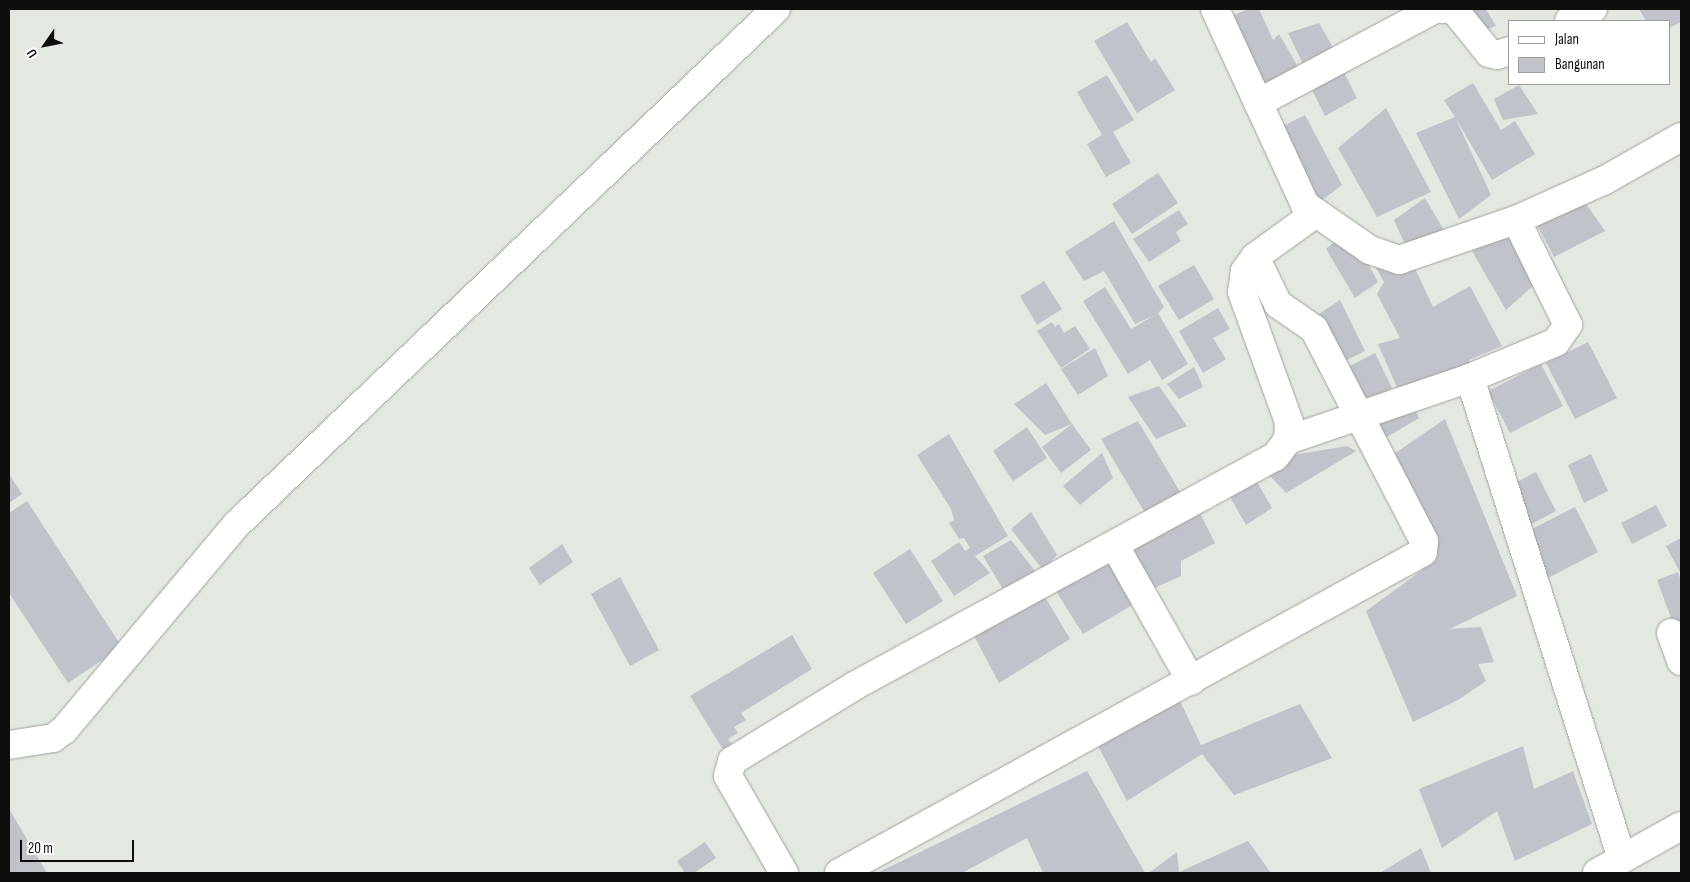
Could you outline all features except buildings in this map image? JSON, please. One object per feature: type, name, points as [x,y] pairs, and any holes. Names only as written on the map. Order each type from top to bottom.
[{"type":"street","points":[[9,745],[53,738],[64,730],[236,524],[776,9]]},
{"type":"street","points":[[1215,9],[1306,206],[1370,250],[1400,260],[1516,220],[1604,180],[1681,137]]},
{"type":"street","points":[[1258,102],[1418,18],[1442,9]]},
{"type":"street","points":[[1450,9],[1456,12],[1489,53],[1497,55],[1508,51]]},
{"type":"street","points":[[1570,20],[1593,9]]},
{"type":"street","points":[[1288,440],[1289,422],[1242,292],[1245,272],[1254,256],[1316,213]]},
{"type":"street","points":[[784,873],[728,776],[732,761],[856,685],[1115,546],[1275,457],[1288,440],[1358,414],[1470,378],[1556,342],[1568,325],[1516,220]]},
{"type":"street","points":[[839,873],[1423,552],[1424,541],[1314,329],[1278,304],[1254,256]]},
{"type":"street","points":[[1470,378],[1622,859]]},
{"type":"street","points":[[1115,546],[1190,681]]},
{"type":"street","points":[[1671,633],[1681,661]]},
{"type":"street","points":[[1597,873],[1681,826]]}]
